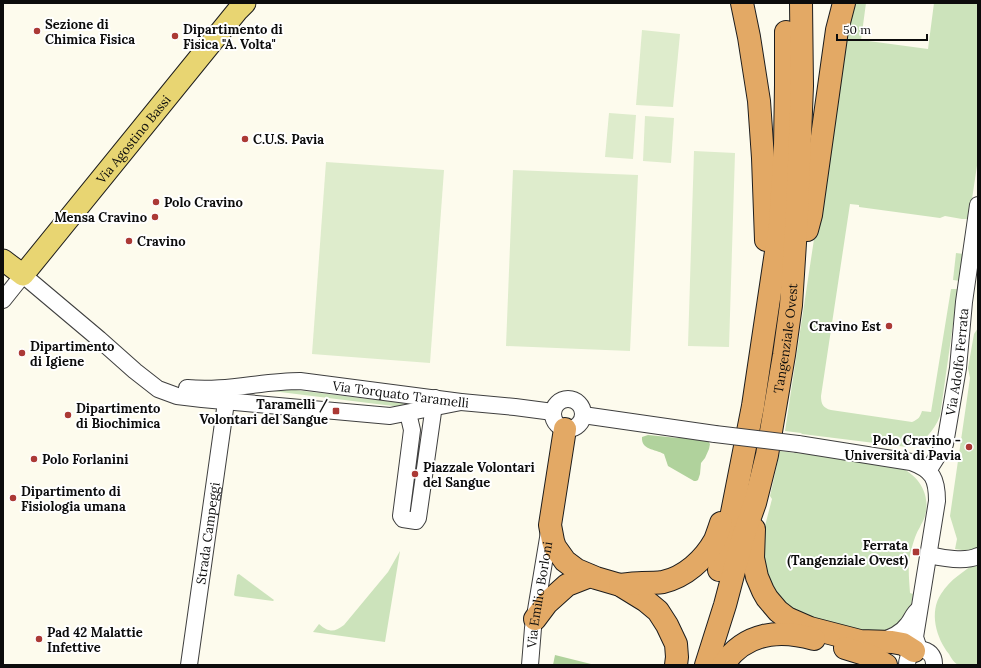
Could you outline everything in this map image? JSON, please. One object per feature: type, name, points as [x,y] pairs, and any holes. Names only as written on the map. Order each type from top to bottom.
[{"type":"highway","points":[[742,3],[759,101],[766,224],[765,328]]},
{"type":"highway","name":"Tangenziale Ovest","points":[[690,665],[726,544],[753,406],[780,225],[785,146],[786,3]]},
{"type":"highway","name":"Tangenziale Ovest","points":[[706,665],[725,605],[743,537],[755,503],[768,447],[784,355],[791,306],[797,212],[802,94],[801,3]]},
{"type":"highway","points":[[791,306],[811,215],[837,30],[844,3]]},
{"type":"highway","points":[[559,420],[550,525],[553,541],[560,554],[577,570],[590,576],[620,585],[654,607],[662,616],[676,644],[676,665]]},
{"type":"highway","points":[[620,585],[664,582],[675,578],[695,566],[715,540],[738,483]]},
{"type":"highway","points":[[755,503],[753,548],[755,568],[763,591],[778,611],[787,618],[810,628],[860,641],[892,642],[903,644],[913,655]]},
{"type":"highway","points":[[535,619],[547,603],[567,586],[590,576]]},
{"type":"highway","points":[[723,665],[733,652],[748,642],[763,636],[781,633],[809,638],[856,650],[871,656],[886,665]]},
{"type":"main road","name":"Via Agostino Bassi","points":[[23,275],[245,3]]},
{"type":"main road","name":"Via Torquato Taramelli","points":[[3,260],[23,275]]},
{"type":"street","name":"Via Adolfo Ferrata","points":[[928,471],[945,444],[958,368],[963,309],[978,205]]},
{"type":"street","points":[[3,300],[23,275]]},
{"type":"street","name":"Via Torquato Taramelli","points":[[23,275],[127,364],[158,389],[165,392],[183,397],[226,402],[390,416],[408,413],[435,403]]},
{"type":"street","name":"Via Torquato Taramelli","points":[[127,364],[154,378],[182,387],[216,388],[300,381],[435,403],[461,402],[515,407],[559,420]]},
{"type":"street","points":[[255,384],[252,389],[252,395],[258,404]]},
{"type":"street","points":[[565,399],[570,399],[578,403],[581,407],[583,415],[582,420],[575,427],[570,429],[559,420],[555,407],[565,399]]},
{"type":"street","name":"Strada Campeggi","points":[[189,665],[226,402]]},
{"type":"street","points":[[408,413],[412,430],[401,516],[403,519],[416,521],[418,518],[435,403]]},
{"type":"street","points":[[583,415],[798,444],[911,462],[921,466],[928,471],[934,480],[937,501],[913,655],[925,650],[930,653],[933,658],[934,665]]},
{"type":"street","name":"Via Emilio Borloni","points":[[530,665],[535,619],[550,525]]},
{"type":"street","points":[[929,555],[950,559],[974,558],[978,556]]},
{"type":"street","points":[[878,642],[893,637],[901,631],[908,625],[914,614],[920,608]]},
{"type":"green space","points":[[849,3],[866,3],[861,40],[928,49],[934,3],[978,3],[978,159],[969,219],[945,216],[940,218],[859,207],[859,205],[850,204],[821,396],[821,401],[824,407],[831,410],[912,422],[919,418],[922,411],[931,412],[951,289],[958,289],[940,416],[935,427],[928,436],[918,443],[907,447],[785,431]]},
{"type":"green space","points":[[642,30],[680,34],[673,107],[636,105]]},
{"type":"green space","points":[[609,113],[636,115],[633,159],[605,157]]},
{"type":"green space","points":[[645,116],[674,118],[671,163],[643,161]]},
{"type":"green space","points":[[694,151],[735,153],[729,347],[688,346]]},
{"type":"green space","points":[[326,162],[444,170],[430,363],[312,354]]},
{"type":"green space","points":[[513,170],[638,175],[630,351],[506,346]]},
{"type":"green space","points":[[956,253],[964,254],[960,281],[953,280]]},
{"type":"green space","points":[[978,328],[978,551],[976,552],[955,549],[957,539],[950,516],[970,378],[968,368],[974,334]]},
{"type":"green space","points":[[271,387],[404,404],[401,407],[272,391],[270,390]]},
{"type":"green space","points":[[648,435],[678,438],[688,437],[708,441],[710,444],[709,449],[701,463],[698,480],[694,481],[668,466],[664,454],[646,447],[642,441],[642,437]]},
{"type":"green space","points":[[780,451],[899,467],[918,480],[925,493],[926,508],[925,517],[914,539],[909,558],[910,593],[913,594],[910,612],[889,634],[816,624],[773,597],[760,545],[772,499],[770,496]]},
{"type":"green space","points":[[400,551],[385,642],[313,632],[319,624],[329,630],[338,629],[344,625],[388,572]]},
{"type":"green space","points":[[978,561],[978,665],[959,665],[952,659],[944,648],[936,625],[935,609],[937,601],[949,584]]},
{"type":"green space","points":[[239,574],[274,600],[235,596],[237,575]]},
{"type":"green space","points":[[555,655],[595,665],[553,665]]},
{"type":"place","name":"Sezione di Chimica Fisica","points":[[37,31]]},
{"type":"place","name":"Dipartimento di Fisica \"A. Volta\"","points":[[175,36]]},
{"type":"place","name":"C.U.S. Pavia","points":[[245,139]]},
{"type":"place","name":"Polo Cravino","points":[[156,202]]},
{"type":"place","name":"Mensa Cravino","points":[[155,217]]},
{"type":"place","name":"Cravino","points":[[129,241]]},
{"type":"place","name":"Cravino Est","points":[[889,326]]},
{"type":"place","name":"Dipartimento di Igiene","points":[[22,353]]},
{"type":"place","name":"Taramelli / Volontari del Sangue","points":[[336,411]]},
{"type":"place","name":"Dipartimento di Biochimica","points":[[68,415]]},
{"type":"place","name":"Polo Cravino - Università di Pavia","points":[[969,447]]},
{"type":"place","name":"Polo Forlanini","points":[[34,459]]},
{"type":"place","name":"Piazzale Volontari del Sangue","points":[[415,474]]},
{"type":"place","name":"Dipartimento di Fisiologia umana","points":[[13,498]]},
{"type":"place","name":"Ferrata (Tangenziale Ovest)","points":[[916,552]]},
{"type":"place","name":"Pad 42 Malattie Infettive","points":[[39,639]]}]
